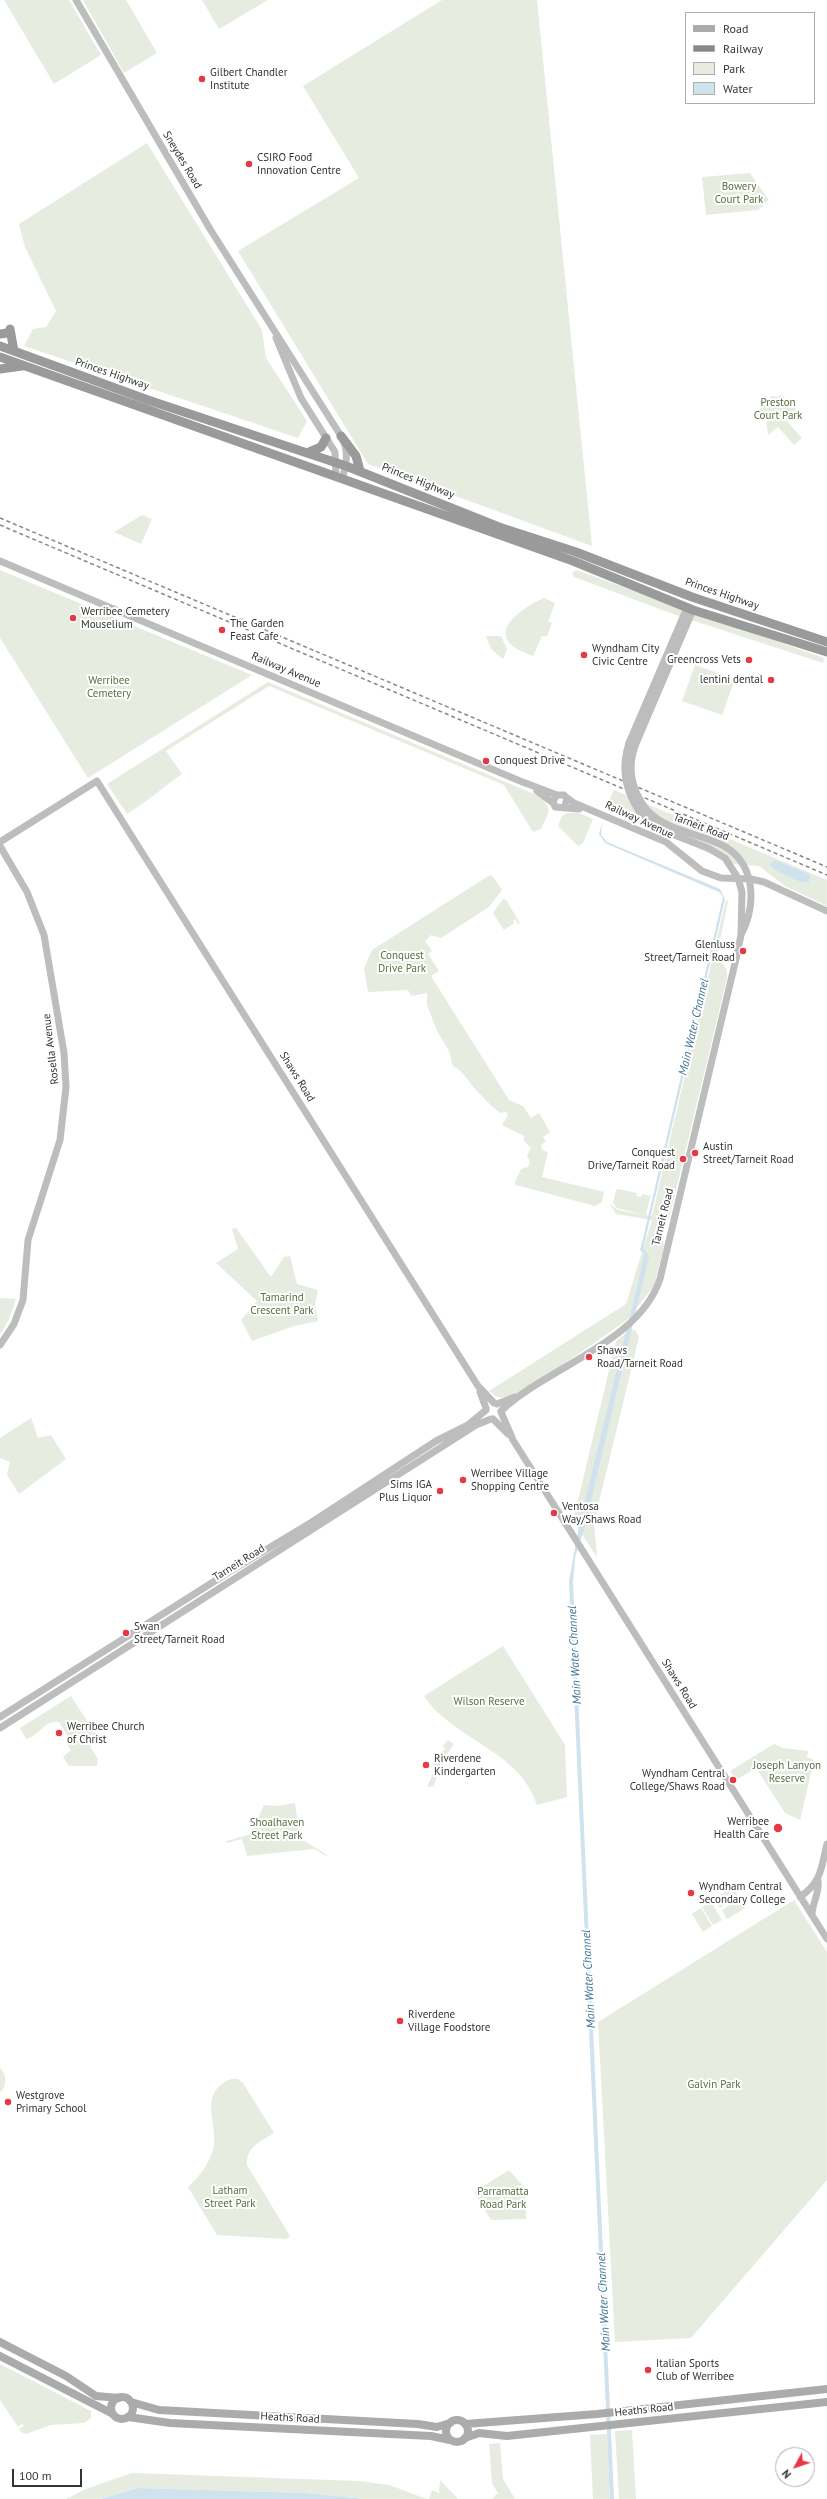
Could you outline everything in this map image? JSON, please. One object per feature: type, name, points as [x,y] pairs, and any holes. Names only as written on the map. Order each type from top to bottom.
[{"type":"highway","points":[[6,332],[14,351]]},
{"type":"highway","name":"Princes Highway","points":[[0,346],[148,400],[360,471],[484,521],[576,552],[692,597],[827,642]]},
{"type":"highway","name":"Princes Highway","points":[[0,357],[573,561],[690,609],[827,652]]},
{"type":"highway","points":[[0,369],[25,366]]},
{"type":"highway","points":[[341,436],[356,456],[360,471]]},
{"type":"highway","points":[[307,453],[321,447],[326,438]]},
{"type":"highway","points":[[484,521],[492,532]]},
{"type":"highway","points":[[573,561],[576,552]]},
{"type":"highway","points":[[690,609],[692,597]]},
{"type":"main road","points":[[0,2342],[66,2376],[96,2396],[125,2398],[131,2402],[133,2410],[128,2417],[119,2419],[113,2414],[0,2356]]},
{"type":"main road","name":"Heaths Road","points":[[465,2424],[541,2420],[827,2389]]},
{"type":"main road","points":[[113,2414],[112,2404],[119,2398]]},
{"type":"main road","name":"Heaths Road","points":[[131,2402],[159,2410],[418,2424],[437,2427],[450,2423]]},
{"type":"main road","name":"Heaths Road","points":[[465,2438],[479,2433],[506,2436],[827,2402]]},
{"type":"main road","points":[[687,2404],[688,2416]]},
{"type":"main road","name":"Heaths Road","points":[[128,2417],[170,2423],[431,2436],[450,2440]]},
{"type":"main road","points":[[457,2420],[465,2424],[467,2432],[465,2438],[458,2442],[450,2440],[446,2431],[450,2423],[457,2420]]},
{"type":"street","name":"Sneydes Road","points":[[76,0],[151,131],[272,329],[341,436],[346,451],[346,466],[339,478]]},
{"type":"street","name":"Sneydes Road","points":[[272,329],[301,398],[335,452],[339,478]]},
{"type":"street","name":"Railway Avenue","points":[[0,561],[520,781],[557,795]]},
{"type":"street","name":"Tarneit Road","points":[[501,1412],[521,1395],[585,1355],[633,1320],[652,1297],[660,1279],[717,1042],[741,935],[742,892],[738,878],[730,863],[720,854],[664,831],[642,810],[630,796],[626,781],[625,766],[632,745],[690,609]]},
{"type":"street","name":"Shaws Road","points":[[14,832],[97,781],[478,1386],[495,1403]]},
{"type":"street","name":"Railway Avenue","points":[[520,781],[553,803]]},
{"type":"street","points":[[557,795],[566,797],[567,804],[564,808],[557,808],[553,803],[557,795]]},
{"type":"street","name":"Railway Avenue","points":[[566,797],[574,804],[666,842],[702,871],[721,878],[751,879]]},
{"type":"street","name":"Railway Avenue","points":[[564,808],[593,811]]},
{"type":"street","name":"Tarneit Road","points":[[642,810],[668,826],[725,847],[739,860],[751,879],[752,890],[747,923],[741,935]]},
{"type":"street","points":[[0,838],[14,832]]},
{"type":"street","points":[[0,842],[14,832]]},
{"type":"street","name":"Rosella Avenue","points":[[0,846],[30,899],[44,935],[64,1053],[66,1087],[60,1140],[29,1236],[23,1300],[14,1324],[0,1345]]},
{"type":"street","points":[[751,879],[780,889],[827,911]]},
{"type":"street","name":"Shaws Road","points":[[478,1386],[486,1409]]},
{"type":"street","name":"Tarneit Road","points":[[495,1403],[521,1395]]},
{"type":"street","points":[[495,1403],[501,1412],[498,1418],[492,1419],[486,1415],[486,1409],[495,1403]]},
{"type":"street","name":"Tarneit Road","points":[[0,1718],[312,1522],[423,1449],[468,1425],[486,1409]]},
{"type":"street","name":"Shaws Road","points":[[501,1412],[513,1440],[827,1939]]},
{"type":"street","name":"Tarneit Road","points":[[0,1728],[209,1594],[427,1458],[476,1425],[492,1419]]},
{"type":"street","name":"Shaws Road","points":[[492,1419],[513,1440]]},
{"type":"street","points":[[423,1449],[427,1458]]},
{"type":"street","points":[[411,1457],[416,1465]]},
{"type":"street","points":[[205,1588],[209,1594]]},
{"type":"street","points":[[812,1915],[813,1902],[819,1888],[818,1881],[827,1844]]},
{"type":"street","points":[[800,1897],[813,1888],[818,1881]]},
{"type":"green space","points":[[4,0],[69,0],[101,55],[54,84]]},
{"type":"green space","points":[[83,0],[126,0],[157,53],[124,73]]},
{"type":"green space","points":[[202,0],[268,0],[219,29]]},
{"type":"green space","points":[[442,0],[537,0],[592,546],[368,464],[238,251],[359,178],[303,86]]},
{"type":"green space","points":[[147,143],[262,330],[266,358],[307,421],[298,438],[24,346],[33,329],[46,327],[56,311],[25,247],[19,224]]},
{"type":"green space","name":"Bowery Court Park","points":[[750,173],[769,200],[758,210],[706,215],[702,177]]},
{"type":"green space","name":"Preston Court Park","points":[[782,395],[799,413],[792,414],[786,420],[802,438],[794,445],[778,427],[768,435],[766,416],[752,418],[772,396],[777,397]]},
{"type":"green space","points":[[142,515],[152,519],[141,544],[114,532]]},
{"type":"green space","name":"Werribee Cemetery","points":[[0,570],[252,675],[88,778],[0,638]]},
{"type":"green space","points":[[576,570],[824,658],[823,663],[673,614],[574,577],[572,573]]},
{"type":"green space","points":[[544,598],[555,603],[548,622],[552,623],[547,636],[542,636],[533,656],[515,648],[507,639],[506,631],[508,624],[521,611]]},
{"type":"green space","points":[[486,636],[501,636],[507,649],[503,659],[491,649]]},
{"type":"green space","points":[[695,665],[735,679],[722,715],[682,701]]},
{"type":"green space","points":[[268,682],[539,796],[548,808],[547,815],[541,829],[533,832],[504,785],[269,686],[166,751],[182,774],[127,814],[107,784]]},
{"type":"green space","points":[[614,790],[827,880],[827,906],[785,886],[759,866],[735,864],[605,809]]},
{"type":"green space","points":[[567,813],[579,813],[593,819],[583,843],[578,846],[558,826],[562,816]]},
{"type":"green space","name":"Conquest Drive Park","points":[[490,875],[494,878],[502,890],[489,907],[441,938],[431,935],[425,941],[432,951],[428,954],[439,971],[431,976],[509,1100],[523,1106],[531,1118],[539,1113],[550,1132],[543,1137],[546,1141],[541,1145],[542,1150],[548,1152],[542,1177],[604,1192],[602,1202],[595,1206],[516,1185],[515,1182],[521,1169],[528,1167],[530,1162],[527,1155],[531,1148],[524,1141],[524,1136],[502,1125],[508,1115],[506,1112],[500,1113],[497,1111],[477,1091],[461,1071],[453,1066],[449,1051],[437,1031],[427,1005],[427,993],[411,996],[408,990],[368,992],[364,968],[372,950]]},
{"type":"green space","points":[[503,899],[506,900],[520,923],[518,924],[515,919],[513,921],[514,923],[504,930],[493,913]]},
{"type":"green space","points":[[726,900],[728,901],[717,955],[727,970],[727,978],[669,1219],[665,1223],[662,1236],[664,1246],[654,1286],[627,1320],[551,1373],[510,1398],[497,1397],[489,1391],[626,1304],[652,1220],[616,1214],[610,1204],[618,1210],[643,1215],[617,1208],[613,1203],[616,1190],[618,1189],[637,1193],[636,1196],[641,1197],[642,1194],[650,1196],[652,1188],[646,1215],[652,1216]]},
{"type":"green space","name":"Tamarind Crescent Park","points":[[236,1228],[271,1277],[284,1257],[290,1256],[297,1284],[318,1290],[315,1304],[318,1321],[294,1326],[252,1341],[241,1320],[257,1301],[216,1263],[238,1249],[232,1229]]},
{"type":"green space","points":[[0,1298],[16,1299],[9,1319],[0,1335]]},
{"type":"green space","points":[[631,1329],[636,1331],[639,1337],[594,1523],[597,1557],[573,1521],[616,1341]]},
{"type":"green space","points":[[31,1418],[38,1438],[51,1435],[66,1459],[19,1494],[7,1475],[10,1462],[0,1458],[0,1438]]},
{"type":"green space","name":"Wilson Reserve","points":[[503,1646],[565,1745],[567,1797],[537,1805],[528,1786],[516,1771],[501,1758],[452,1724],[437,1711],[424,1696]]},
{"type":"green space","points":[[71,1696],[99,1740],[90,1746],[98,1759],[97,1766],[69,1766],[63,1757],[71,1750],[67,1744],[70,1740],[59,1722],[46,1725],[35,1735],[26,1739],[20,1728]]},
{"type":"green space","points":[[448,1740],[454,1744],[440,1764],[434,1786],[427,1787],[436,1767],[432,1763],[445,1749],[443,1746]]},
{"type":"green space","name":"Joseph Lanyon Reserve","points":[[774,1744],[783,1748],[808,1751],[807,1757],[814,1760],[800,1820],[785,1813],[756,1768],[736,1780],[730,1771]]},
{"type":"green space","name":"Shoalhaven Street Park","points":[[295,1803],[300,1838],[327,1855],[326,1856],[314,1849],[247,1856],[242,1839],[226,1843],[227,1841],[251,1834],[264,1805],[276,1806]]},
{"type":"green space","points":[[733,1887],[738,1896],[720,1908],[714,1899]]},
{"type":"green space","points":[[740,1899],[745,1908],[727,1919],[722,1910]]},
{"type":"green space","name":"Galvin Park","points":[[794,1900],[827,1952],[827,2180],[691,2338],[615,2342],[598,2022]]},
{"type":"green space","points":[[711,1902],[722,1920],[713,1925],[702,1907]]},
{"type":"green space","points":[[701,1908],[712,1926],[703,1932],[692,1914]]},
{"type":"green space","points":[[0,2068],[5,2077],[5,2083],[0,2093]]},
{"type":"green space","name":"Latham Street Park","points":[[231,2079],[238,2079],[243,2083],[274,2133],[255,2145],[247,2159],[247,2165],[290,2236],[286,2239],[217,2235],[188,2187],[204,2168],[213,2151],[214,2136],[211,2108],[215,2092],[221,2085]]},
{"type":"green space","name":"Parramatta Road Park","points":[[509,2170],[525,2188],[526,2219],[491,2220],[474,2192]]},
{"type":"green space","points":[[0,2364],[91,2411],[91,2418],[84,2423],[51,2425],[26,2434],[21,2432],[19,2429],[24,2426],[22,2424],[18,2427],[0,2400]]},
{"type":"green space","points":[[632,2430],[636,2499],[619,2499],[615,2431]]},
{"type":"green space","points":[[607,2434],[610,2499],[593,2499],[590,2435]]},
{"type":"green space","points":[[500,2443],[503,2479],[515,2499],[492,2499],[498,2493],[492,2483],[489,2444]]},
{"type":"green space","points":[[132,2473],[359,2481],[389,2485],[427,2499],[365,2499],[305,2493],[138,2488],[101,2499],[66,2499],[86,2489]]},
{"type":"green space","points":[[440,2480],[458,2499],[429,2499],[432,2490],[439,2493]]},
{"type":"water","name":"Main Water Channel","points":[[602,823],[601,835],[607,842],[720,889],[725,899],[643,1249],[649,1256],[585,1526],[575,1558],[573,1582],[614,2499],[610,2499],[569,1581],[580,1521],[639,1279],[644,1254],[640,1250],[723,897],[719,892],[605,843],[599,834]]},
{"type":"water","points":[[774,860],[807,873],[810,876],[809,882],[795,880],[777,871],[770,865]]},
{"type":"water","points":[[138,2488],[305,2493],[365,2499],[101,2499]]},
{"type":"railway","points":[[0,518],[827,867]]},
{"type":"railway","points":[[0,525],[827,875]]},
{"type":"place","name":"Gilbert Chandler Institute","points":[[202,79]]},
{"type":"place","name":"CSIRO Foođ Innovation Centre","points":[[249,164]]},
{"type":"place","name":"Werribee Cemetery Mouselium","points":[[73,618]]},
{"type":"place","name":"The Garden Feast Cafe","points":[[222,630]]},
{"type":"place","name":"Wyndham City Civic Centre","points":[[584,655]]},
{"type":"place","name":"Greencross Vets","points":[[749,660]]},
{"type":"place","name":"lentini dental","points":[[771,680]]},
{"type":"place","name":"Conquest Drive","points":[[486,761]]},
{"type":"place","name":"Glenluss Street/Tarneit Road","points":[[743,951]]},
{"type":"place","name":"Austin Street/Tarneit Road","points":[[695,1153]]},
{"type":"place","name":"Conquest Drive/Tarneit Road","points":[[683,1159]]},
{"type":"place","name":"Shaws Road/Tarneit Road","points":[[589,1357]]},
{"type":"place","name":"Werribee Village Shopping Centre","points":[[463,1480]]},
{"type":"place","name":"Sims IGA Plus Liquor","points":[[440,1491]]},
{"type":"place","name":"Ventosa Way/Shaws Road","points":[[554,1513]]},
{"type":"place","name":"Swan Street/Tarneit Road","points":[[126,1633]]},
{"type":"place","name":"Werribee Church of Christ","points":[[59,1733]]},
{"type":"place","name":"Riverdene Kindergarten","points":[[426,1765]]},
{"type":"place","name":"Wyndham Central College/Shaws Road","points":[[733,1780]]},
{"type":"place","name":"Werribee Health Care","points":[[778,1828]]},
{"type":"place","name":"Wyndham Central Secondary College","points":[[691,1893]]},
{"type":"place","name":"Riverdene Village Foodstore","points":[[400,2021]]},
{"type":"place","name":"Westgrove Primary School","points":[[8,2102]]},
{"type":"place","name":"Italian Sports Club of Werribee","points":[[648,2370]]}]
